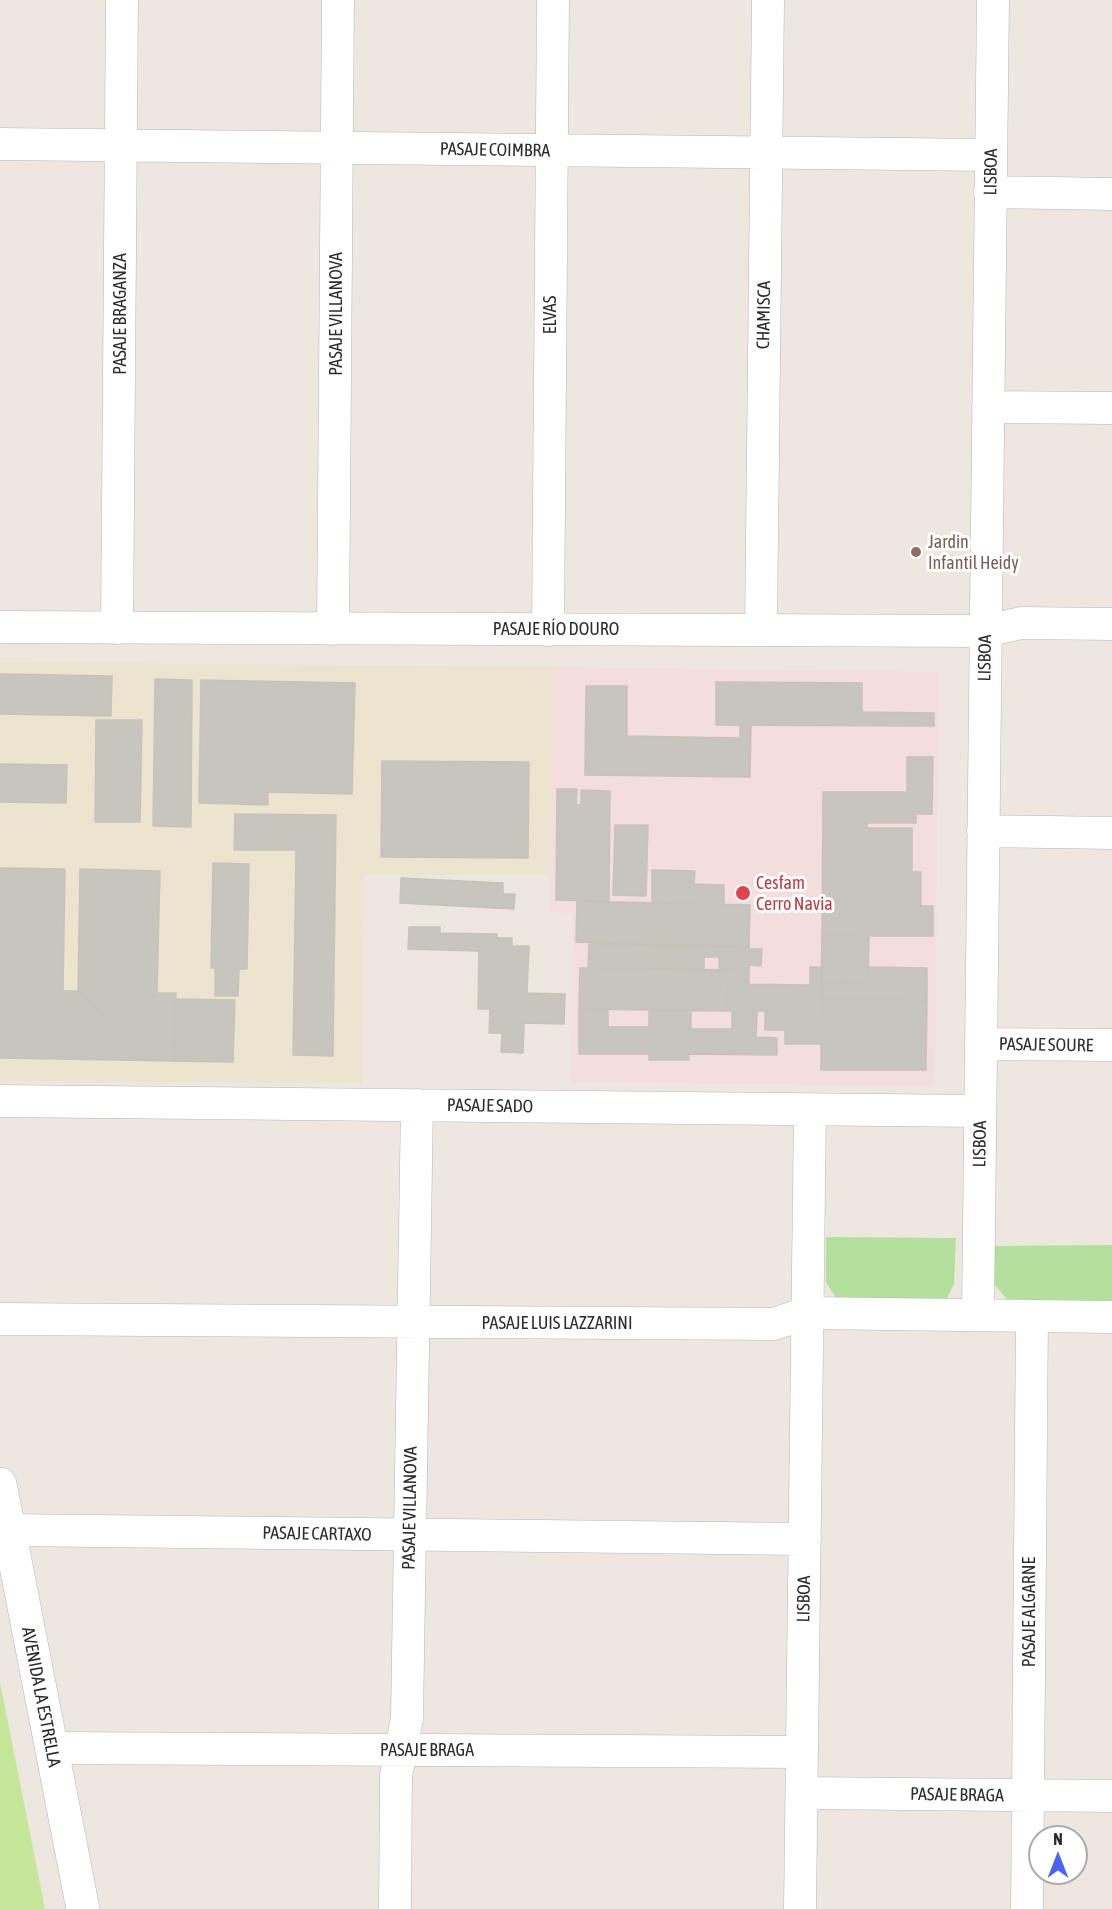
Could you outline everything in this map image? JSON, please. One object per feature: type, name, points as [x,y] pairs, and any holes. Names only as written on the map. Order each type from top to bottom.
[{"type":"main road","name":"AVENIDA LA ESTRELLA","points":[[3,1507],[83,1909]]},
{"type":"street","name":"PASAJE BRAGANZA","points":[[117,627],[122,0]]},
{"type":"street","name":"PASAJE VILLANOVA","points":[[333,628],[338,0]]},
{"type":"street","name":"ELVAS","points":[[548,630],[553,0]]},
{"type":"street","name":"CHAMISCA","points":[[761,630],[768,0]]},
{"type":"street","name":"LISBOA","points":[[978,1315],[993,0]]},
{"type":"street","name":"PASAJE COIMBRA","points":[[0,144],[991,155]]},
{"type":"street","points":[[990,192],[1112,194]]},
{"type":"street","points":[[988,407],[1112,408]]},
{"type":"street","name":"PASAJE RÍO DOURO","points":[[0,627],[986,631],[1021,623],[1112,624]]},
{"type":"street","points":[[983,831],[1112,832]]},
{"type":"street","name":"PASAJE SOURE","points":[[981,1044],[1112,1046]]},
{"type":"street","name":"PASAJE SADO","points":[[0,1101],[980,1111]]},
{"type":"street","name":"PASAJE VILLANOVA","points":[[395,1909],[396,1776],[407,1718],[417,1105]]},
{"type":"street","name":"LISBOA","points":[[800,1909],[810,1110]]},
{"type":"street","name":"PASAJE LUIS LAZZARINI","points":[[0,1318],[774,1324],[807,1313],[1112,1317]]},
{"type":"street","name":"PASAJE ALGARNE","points":[[1027,1909],[1032,1316]]},
{"type":"street","name":"PASAJE CARTAXO","points":[[3,1507],[410,1534],[805,1539]]},
{"type":"street","name":"PASAJE BRAGA","points":[[51,1748],[802,1752]]},
{"type":"street","name":"PASAJE BRAGA","points":[[802,1793],[1112,1797]]},
{"type":"shaded area","points":[[0,662],[554,667],[551,875],[364,875],[362,1083],[0,1081]]},
{"type":"shaded area","name":"Cesfam Cerro Navia","points":[[554,667],[939,672],[935,1086],[571,1082],[573,913],[549,912]]},
{"type":"green space","points":[[826,1237],[956,1238],[954,1284],[946,1300],[836,1298],[826,1282]]},
{"type":"green space","points":[[1112,1245],[1112,1303],[1010,1303],[995,1285],[994,1246]]},
{"type":"green space","points":[[0,1682],[45,1909],[0,1909]]},
{"type":"building","points":[[0,674],[112,676],[111,716],[0,714]]},
{"type":"building","points":[[155,679],[192,680],[191,827],[153,826]]},
{"type":"building","points":[[201,680],[355,683],[352,794],[268,792],[268,805],[199,803]]},
{"type":"building","points":[[716,682],[862,683],[862,712],[934,713],[934,726],[716,725]]},
{"type":"building","points":[[586,686],[627,686],[627,736],[740,738],[740,725],[751,725],[750,777],[585,775]]},
{"type":"building","points":[[96,720],[142,720],[140,822],[95,822]]},
{"type":"building","points":[[907,757],[933,757],[932,814],[916,814],[916,823],[857,823],[857,792],[907,792]]},
{"type":"building","points":[[382,761],[529,762],[528,858],[381,857]]},
{"type":"building","points":[[0,764],[67,765],[66,803],[0,802]]},
{"type":"building","points":[[557,789],[577,789],[576,805],[581,805],[581,790],[610,791],[609,901],[556,900]]},
{"type":"building","points":[[823,792],[857,792],[857,823],[867,823],[867,828],[912,828],[912,872],[856,872],[856,936],[822,935]]},
{"type":"building","points":[[235,814],[336,815],[333,1056],[293,1055],[296,850],[234,850]]},
{"type":"building","points":[[615,825],[648,825],[646,896],[613,895]]},
{"type":"building","points":[[213,863],[249,864],[247,969],[239,969],[238,996],[215,996],[215,968],[211,968]]},
{"type":"building","points":[[0,868],[65,869],[63,991],[78,991],[106,1018],[127,1018],[157,993],[176,993],[174,1061],[0,1058]]},
{"type":"building","points":[[80,869],[160,871],[157,993],[127,1018],[106,1018],[78,991]]},
{"type":"building","points":[[652,870],[695,871],[694,884],[724,885],[724,904],[652,903]]},
{"type":"building","points":[[856,872],[921,872],[921,906],[933,906],[933,936],[856,936]]},
{"type":"building","points":[[401,878],[503,883],[503,894],[515,894],[514,909],[400,903]]},
{"type":"building","points":[[577,901],[750,905],[749,947],[576,942]]},
{"type":"building","points":[[409,927],[440,927],[440,933],[497,934],[497,938],[512,938],[512,946],[529,946],[527,993],[565,994],[564,1024],[524,1023],[523,1053],[501,1052],[502,1033],[489,1033],[490,1009],[478,1009],[479,951],[408,949]]},
{"type":"building","points":[[822,935],[869,936],[868,983],[821,982]]},
{"type":"building","points":[[589,944],[749,947],[749,949],[762,949],[761,966],[749,965],[749,970],[719,970],[719,957],[704,957],[704,969],[588,968]]},
{"type":"building","points":[[810,967],[822,967],[821,1044],[785,1044],[785,1030],[765,1030],[765,1011],[727,1011],[728,984],[810,985]]},
{"type":"building","points":[[868,967],[927,968],[927,1000],[821,999],[821,982],[868,983]]},
{"type":"building","points":[[580,968],[749,970],[749,984],[728,984],[727,1011],[579,1009]]},
{"type":"building","points":[[176,999],[235,1000],[233,1062],[174,1061]]},
{"type":"building","points":[[821,999],[927,1000],[926,1070],[821,1070]]},
{"type":"building","points":[[579,1009],[608,1010],[608,1027],[649,1027],[649,1010],[691,1011],[691,1029],[732,1029],[732,1011],[757,1011],[756,1037],[777,1038],[777,1055],[689,1054],[689,1060],[649,1060],[649,1054],[579,1054]]},
{"type":"place","name":"Jardin Infantil Heidy","points":[[916,552]]},
{"type":"place","name":"Cesfam Cerro Navia","points":[[743,893]]}]
